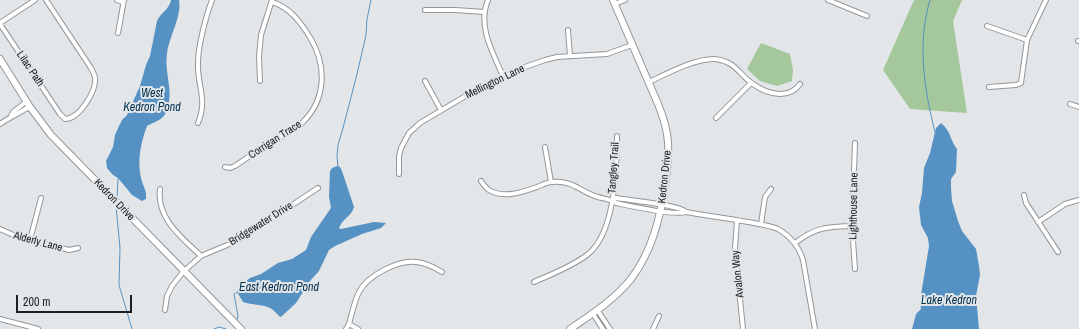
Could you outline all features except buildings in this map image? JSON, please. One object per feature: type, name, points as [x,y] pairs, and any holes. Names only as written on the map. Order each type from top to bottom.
[{"type":"street","points":[[0,24],[35,0]]},
{"type":"street","name":"Lilac Path","points":[[0,24],[60,114],[65,119],[71,119],[92,93],[95,76],[46,0]]},
{"type":"street","points":[[117,0],[124,1],[118,33]]},
{"type":"street","points":[[198,124],[203,106],[198,56],[212,0]]},
{"type":"street","points":[[488,0],[485,12],[484,27],[487,39],[503,76]]},
{"type":"street","points":[[614,2],[625,0]]},
{"type":"street","points":[[828,0],[867,16]]},
{"type":"street","points":[[989,87],[1016,85],[1021,83],[1027,40],[1046,0]]},
{"type":"street","points":[[260,80],[259,56],[261,35],[272,1]]},
{"type":"street","name":"Corrigan Trace","points":[[225,167],[230,168],[235,166],[263,147],[297,128],[309,116],[318,98],[322,77],[322,67],[318,53],[310,38],[295,17],[283,7],[272,1]]},
{"type":"street","name":"Kedron Drive","points":[[570,329],[595,312],[621,291],[638,268],[653,240],[661,211],[667,167],[668,141],[661,112],[614,2]]},
{"type":"street","points":[[425,10],[485,12]]},
{"type":"street","points":[[987,26],[1027,40]]},
{"type":"street","points":[[568,30],[570,56]]},
{"type":"street","name":"Mellington Lane","points":[[399,174],[399,156],[406,136],[414,128],[441,110],[479,88],[503,76],[545,60],[570,56],[607,54],[632,45]]},
{"type":"street","points":[[649,82],[696,62],[708,59],[723,61],[731,64],[751,83],[767,92],[782,94],[793,92],[800,84]]},
{"type":"street","name":"Kedron Drive","points":[[0,60],[28,104],[51,135],[241,329]]},
{"type":"street","points":[[424,80],[441,110]]},
{"type":"street","points":[[716,118],[751,83]]},
{"type":"street","points":[[0,124],[11,116],[16,115],[28,104]]},
{"type":"street","points":[[1070,104],[1079,107]]},
{"type":"street","name":"Tangley Trail","points":[[534,282],[568,267],[588,254],[597,245],[604,232],[612,200],[617,156],[617,136]]},
{"type":"street","name":"Lighthouse Lane","points":[[855,143],[852,226],[855,269]]},
{"type":"street","points":[[545,147],[550,182]]},
{"type":"street","points":[[481,181],[489,190],[507,194],[521,192],[550,182],[567,183],[577,186],[588,193],[612,200],[616,203],[661,211],[686,212],[737,220],[761,224],[778,230],[795,243],[803,260],[814,329]]},
{"type":"street","name":"Bridgewater Drive","points":[[165,310],[169,291],[184,271],[201,256],[239,240],[318,188]]},
{"type":"street","points":[[160,189],[159,200],[165,217],[201,256]]},
{"type":"street","points":[[761,224],[765,197],[771,189]]},
{"type":"street","points":[[1024,195],[1026,204],[1058,252]]},
{"type":"street","points":[[30,240],[41,198]]},
{"type":"street","points":[[612,200],[616,198],[662,204],[681,208],[686,212]]},
{"type":"street","points":[[1038,222],[1065,204],[1079,200]]},
{"type":"street","name":"Avalon Way","points":[[737,220],[735,249],[743,329]]},
{"type":"street","points":[[795,243],[810,232],[820,228],[852,226]]},
{"type":"street","name":"Alderly Lane","points":[[0,229],[18,237],[69,250],[78,248]]},
{"type":"street","points":[[346,329],[359,292],[366,283],[376,275],[395,266],[409,262],[425,263],[442,272]]},
{"type":"street","points":[[595,312],[603,329]]},
{"type":"street","points":[[595,312],[610,329]]},
{"type":"street","points":[[653,329],[659,316]]},
{"type":"street","points":[[0,319],[38,329]]},
{"type":"street","points":[[349,324],[358,329]]},
{"type":"green space","points":[[914,0],[962,0],[953,21],[967,113],[910,109],[883,70]]},
{"type":"green space","points":[[761,43],[790,54],[793,70],[792,81],[777,86],[760,81],[747,69]]},
{"type":"water","name":"West Kedron Pond","points":[[171,0],[179,0],[179,13],[168,47],[166,61],[170,97],[169,105],[163,117],[147,126],[143,138],[139,165],[146,199],[142,201],[132,195],[118,178],[113,175],[107,168],[106,161],[113,147],[115,135],[119,126],[127,115],[140,86],[150,56],[157,21],[169,6]]},
{"type":"water","name":"Lake Kedron","points":[[941,123],[949,132],[957,149],[956,172],[951,179],[952,201],[962,231],[976,249],[980,275],[976,296],[979,329],[912,329],[916,314],[921,309],[920,301],[929,246],[928,238],[921,225],[919,207],[924,168],[930,153],[936,128]]},
{"type":"water","name":"East Kedron Pond","points":[[337,166],[340,167],[342,171],[354,207],[339,228],[341,229],[374,222],[386,223],[381,228],[362,234],[329,250],[319,271],[310,281],[296,303],[282,316],[280,317],[270,308],[243,302],[237,292],[239,286],[250,278],[261,274],[278,263],[292,259],[306,250],[311,237],[331,208],[329,197],[330,171],[332,168]]},
{"type":"waterway","points":[[338,167],[338,145],[366,35],[367,19],[371,0]]},
{"type":"waterway","points":[[930,0],[926,16],[923,49],[925,83],[935,132]]},
{"type":"waterway","points":[[117,199],[118,179]]},
{"type":"waterway","points":[[116,206],[120,248],[119,285],[132,329]]},
{"type":"waterway","points":[[237,292],[234,294],[238,316],[237,320]]},
{"type":"waterway","points":[[214,329],[219,327],[226,329]]}]
